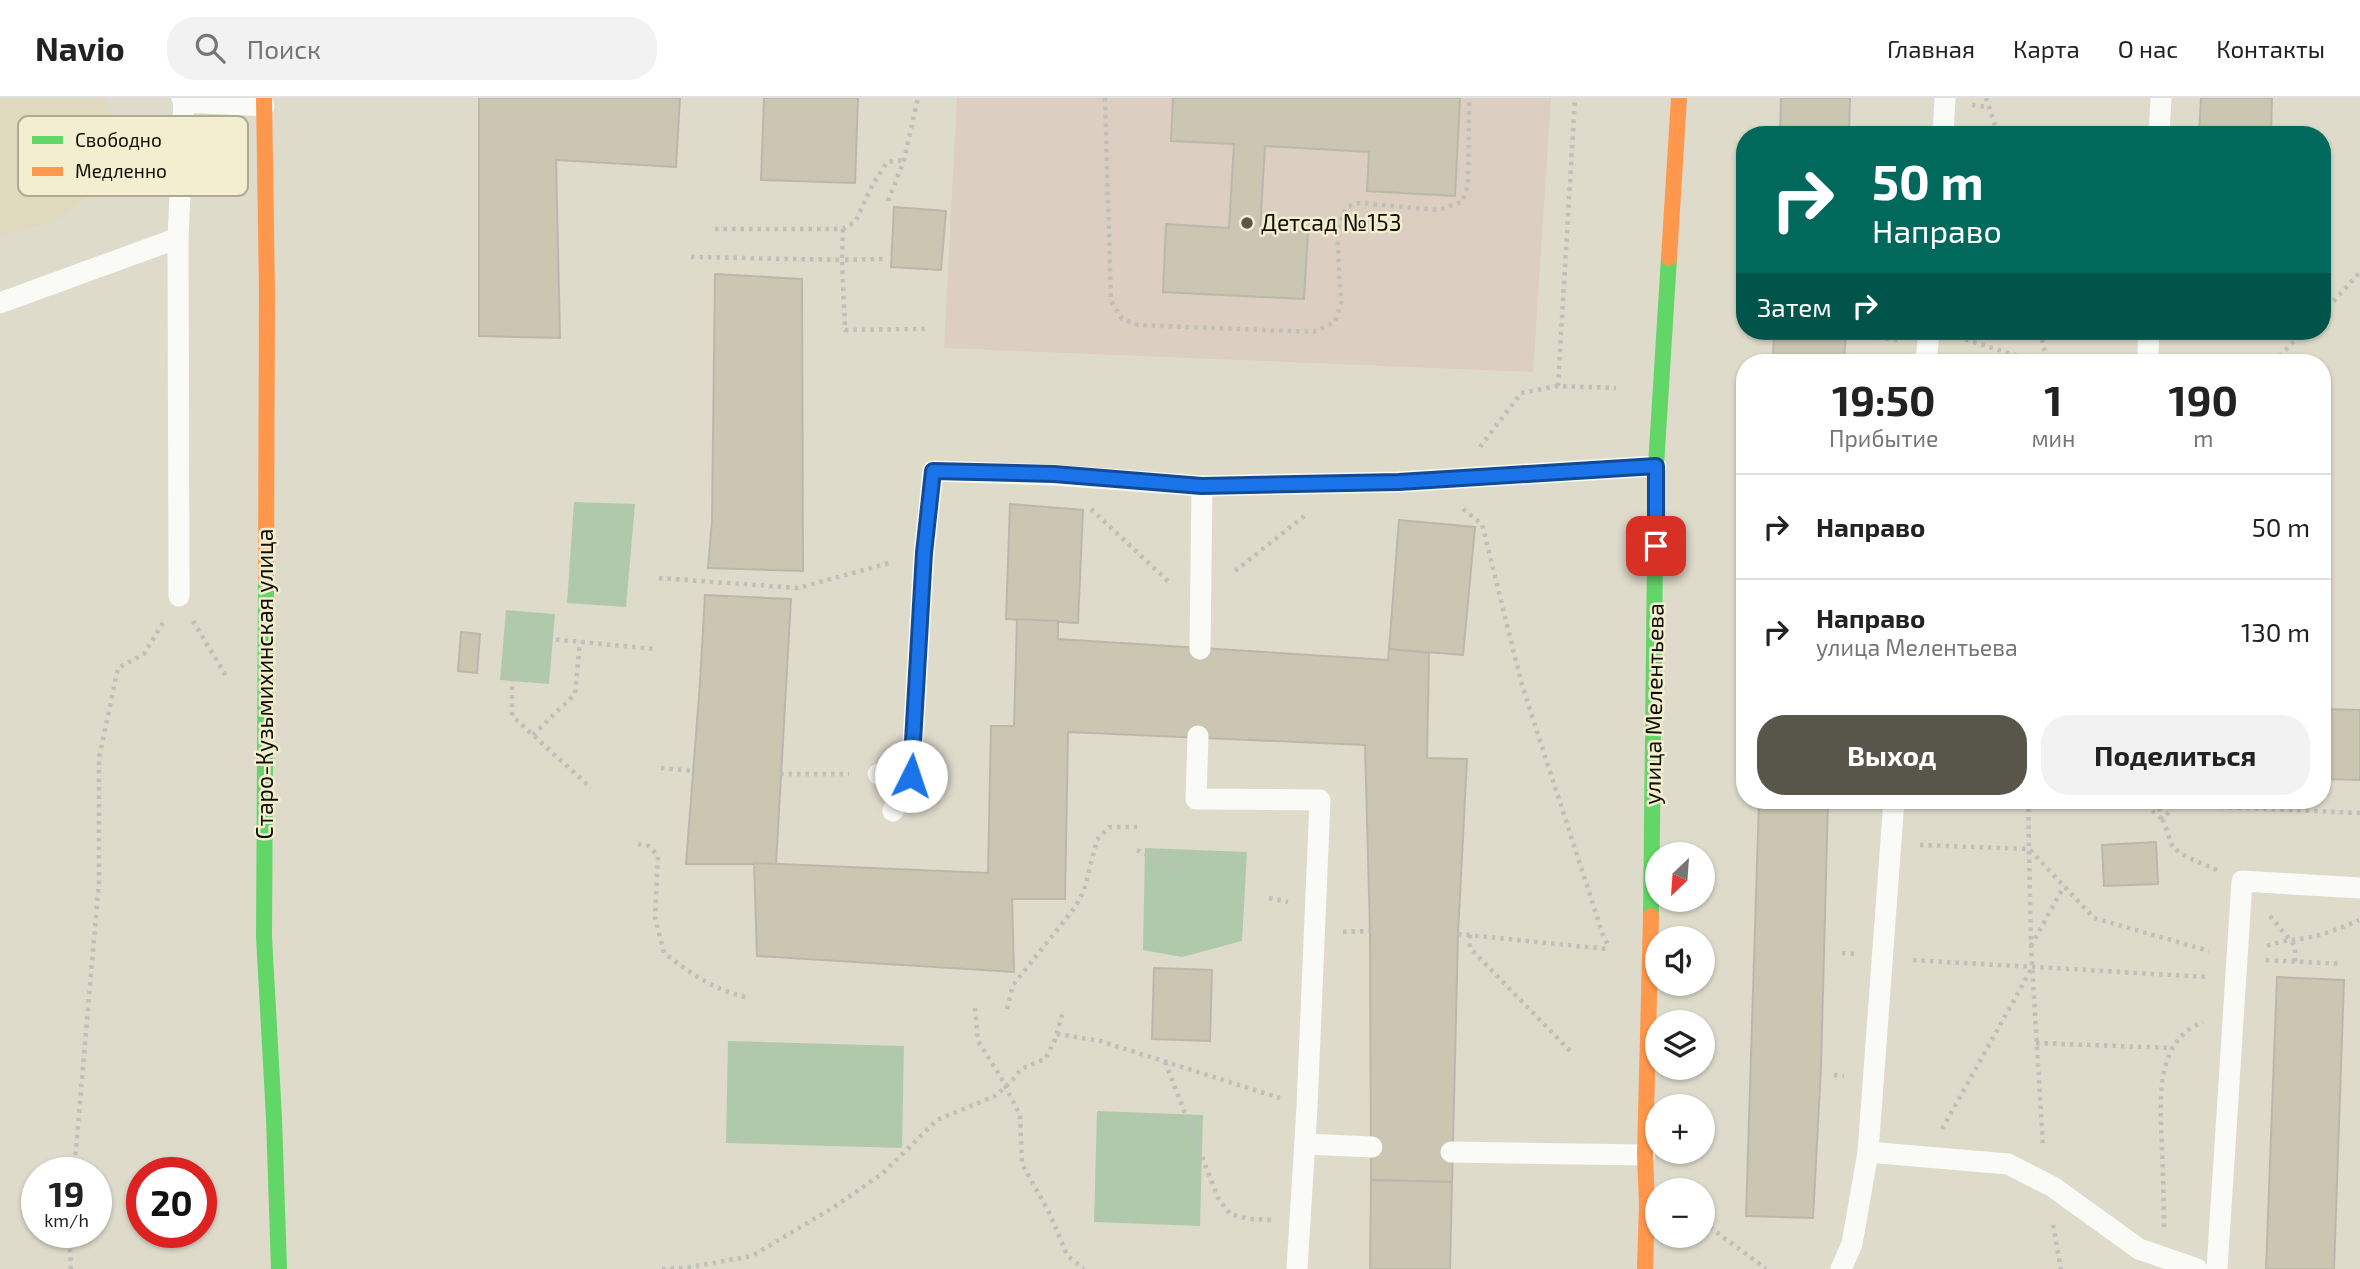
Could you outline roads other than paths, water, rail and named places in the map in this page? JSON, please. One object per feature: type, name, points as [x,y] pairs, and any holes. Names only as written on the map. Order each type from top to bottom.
[{"type":"street","name":"улица Мелентьева","points":[[1647,1094],[1656,466],[1679,98]]},
{"type":"street","name":"Старо-Кузьмихинская улица","points":[[264,102],[267,293],[264,937],[279,1269]]},
{"type":"street","name":"улица Мелентьева","points":[[1645,1164],[1645,1269]]},
{"type":"lane","points":[[1943,126],[1945,98]]},
{"type":"lane","points":[[2159,126],[2161,98]]},
{"type":"lane","points":[[183,100],[264,102]]},
{"type":"lane","points":[[179,596],[180,196]]},
{"type":"lane","points":[[0,303],[178,238]]},
{"type":"lane","points":[[893,811],[911,776],[924,553],[933,471],[1054,474],[1202,486],[1426,480],[1656,466]]},
{"type":"lane","points":[[1200,649],[1202,486]]},
{"type":"lane","points":[[1198,736],[1196,799],[1320,800],[1297,1269]]},
{"type":"lane","points":[[878,774],[911,776]]},
{"type":"lane","points":[[1841,1269],[1852,1244],[1868,1152],[1893,809]]},
{"type":"lane","points":[[2217,1269],[2242,881],[2360,888]]},
{"type":"lane","points":[[1305,1144],[1372,1147]]},
{"type":"lane","points":[[1451,1152],[1645,1155]]},
{"type":"lane","points":[[1868,1152],[2008,1164],[2045,1183],[2139,1249],[2197,1269]]},
{"type":"place","name":"Детсад №153","points":[[1247,223]]}]
